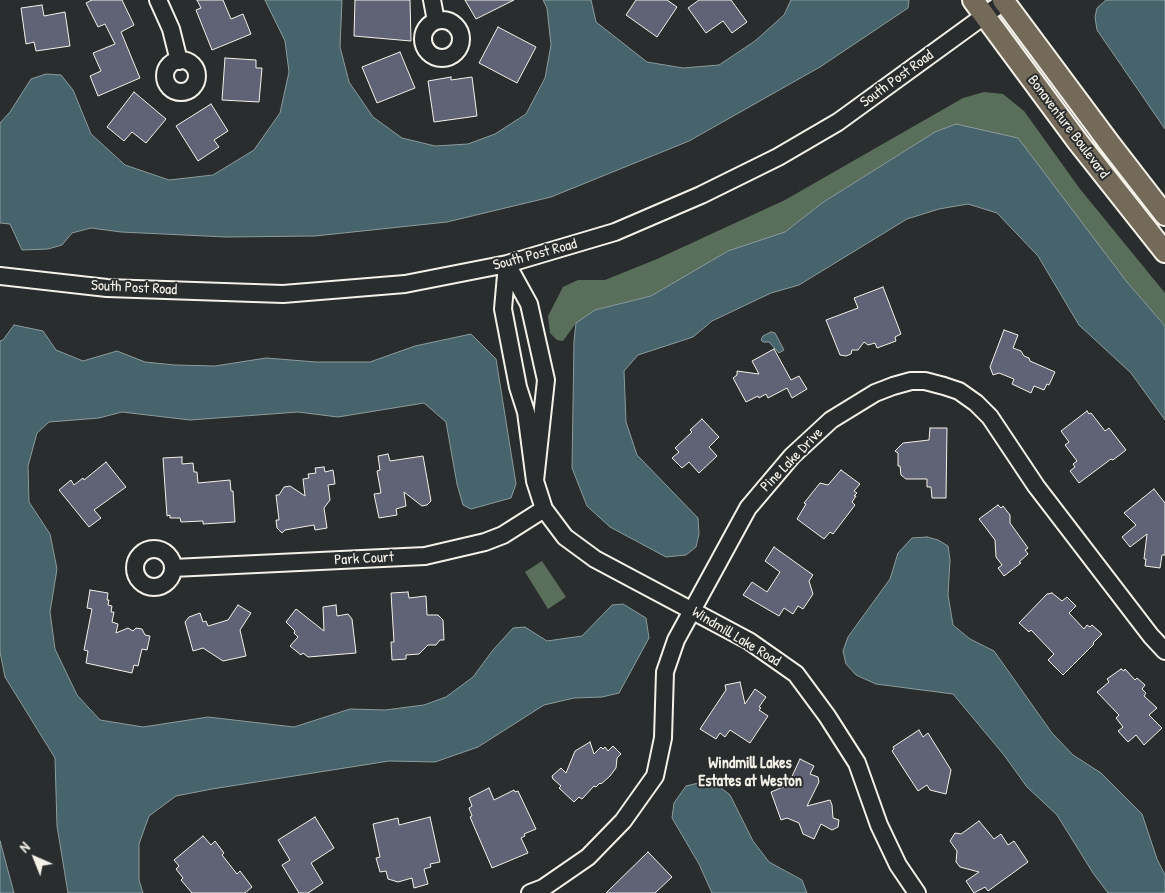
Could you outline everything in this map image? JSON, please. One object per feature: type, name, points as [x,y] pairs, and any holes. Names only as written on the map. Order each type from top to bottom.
[{"type":"main road","name":"Bonaventure Boulevard","points":[[1004,0],[1165,215]]},
{"type":"main road","name":"Bonaventure Boulevard","points":[[978,8],[1078,142],[1165,252]]},
{"type":"street","points":[[158,0],[171,28],[179,61]]},
{"type":"street","points":[[432,0],[436,21]]},
{"type":"street","name":"South Post Road","points":[[0,276],[108,288],[283,294],[405,284],[507,264],[615,232],[778,158],[838,122],[978,8],[1004,0]]},
{"type":"street","name":"Windmill Lake Road","points":[[507,264],[503,309],[518,387],[526,412],[535,481],[544,509],[566,537],[595,558],[749,641],[796,674],[827,716],[857,763],[879,825],[898,865],[917,893]]},
{"type":"street","name":"Windmill Lake Road","points":[[507,264],[529,304],[546,380],[535,481]]},
{"type":"street","name":"Pine Lake Drive","points":[[530,893],[543,888],[588,857],[623,821],[655,776],[664,738],[665,672],[676,640],[748,508],[792,456],[831,420],[875,392],[911,382],[925,381],[960,391],[976,403],[990,417],[1036,486],[1165,651]]},
{"type":"street","name":"Park Court","points":[[173,568],[425,556],[485,542],[502,536],[544,509]]},
{"type":"green space","points":[[984,92],[1003,94],[1024,111],[1080,189],[1165,293],[1165,326],[1127,282],[956,125],[935,132],[822,203],[785,232],[728,251],[651,296],[595,310],[576,323],[563,341],[557,340],[550,333],[548,316],[563,287],[578,280],[605,280],[657,259],[785,200],[963,98]]},
{"type":"green space","points":[[542,561],[566,597],[548,609],[525,572]]},
{"type":"water","points":[[265,0],[342,0],[340,47],[349,82],[373,117],[402,138],[435,146],[468,144],[495,134],[526,114],[545,78],[551,45],[547,8],[543,0],[591,0],[596,22],[647,62],[683,68],[719,65],[755,41],[784,15],[791,0],[909,0],[908,8],[820,67],[689,141],[551,197],[447,222],[315,236],[226,237],[121,232],[91,228],[72,233],[62,245],[48,249],[22,250],[10,224],[0,223],[0,123],[10,112],[31,79],[46,74],[61,75],[73,90],[91,134],[125,165],[169,180],[213,175],[254,150],[280,113],[289,72],[285,41]]},
{"type":"water","points":[[1106,0],[1165,0],[1165,129],[1097,30],[1095,17],[1097,8]]},
{"type":"water","points":[[956,124],[1018,138],[1127,282],[1165,326],[1165,420],[1131,373],[1079,325],[1038,256],[997,213],[968,204],[939,209],[907,219],[799,285],[771,293],[712,321],[693,337],[638,355],[624,371],[626,422],[637,455],[698,518],[699,534],[696,547],[686,555],[666,557],[610,527],[587,506],[572,468],[574,341],[576,323],[595,310],[651,296],[728,251],[785,232],[822,203],[935,132]]},
{"type":"water","points":[[14,325],[43,331],[56,350],[83,361],[117,351],[145,362],[175,365],[215,366],[266,358],[316,362],[370,362],[415,346],[471,334],[496,359],[516,484],[511,498],[471,509],[463,505],[457,484],[446,422],[424,403],[338,417],[298,412],[190,420],[122,412],[99,418],[49,422],[37,433],[28,466],[29,502],[50,534],[57,569],[50,612],[55,649],[77,695],[100,720],[143,727],[208,717],[294,727],[350,709],[385,710],[424,705],[446,697],[473,677],[493,650],[513,628],[525,627],[547,641],[582,636],[612,605],[623,604],[646,618],[649,638],[619,693],[602,697],[574,698],[544,705],[478,747],[435,762],[389,761],[176,796],[149,816],[139,844],[139,880],[143,893],[68,893],[57,826],[55,758],[5,677],[0,652],[0,341],[3,340]]},
{"type":"water","points":[[771,332],[775,333],[784,350],[779,353],[769,342],[761,340],[763,336]]},
{"type":"water","points":[[927,537],[938,540],[948,546],[950,560],[948,595],[953,625],[970,639],[994,651],[1052,733],[1073,755],[1101,773],[1142,814],[1157,859],[1165,875],[1165,893],[1108,893],[1093,873],[1057,815],[1027,787],[1004,755],[953,694],[876,684],[856,675],[846,664],[843,651],[848,637],[890,579],[898,553],[912,538]]},
{"type":"water","points":[[711,780],[730,795],[753,841],[769,862],[802,880],[807,893],[712,893],[699,864],[672,818],[674,803],[686,786]]},
{"type":"water","points":[[0,841],[14,893],[0,893]]},
{"type":"building","points":[[92,0],[122,0],[134,25],[121,32],[140,78],[98,96],[90,76],[101,71],[93,53],[115,44],[105,24],[98,27],[86,3]]},
{"type":"building","points":[[197,0],[223,0],[231,19],[243,14],[251,34],[212,50],[196,10],[201,8]]},
{"type":"building","points":[[355,0],[410,0],[411,41],[354,36]]},
{"type":"building","points":[[465,0],[514,0],[476,19]]},
{"type":"building","points":[[636,0],[667,0],[677,7],[657,37],[626,15]]},
{"type":"building","points":[[699,0],[731,0],[747,22],[732,33],[723,21],[706,33],[688,8]]},
{"type":"building","points":[[42,5],[44,16],[65,12],[70,46],[36,51],[34,42],[26,44],[21,8]]},
{"type":"building","points":[[498,27],[536,47],[517,83],[479,63]]},
{"type":"building","points":[[400,52],[415,88],[377,103],[362,67]]},
{"type":"building","points":[[225,58],[256,60],[256,68],[262,68],[259,102],[222,100]]},
{"type":"building","points":[[451,77],[451,80],[472,77],[477,116],[434,122],[428,81]]},
{"type":"building","points":[[134,92],[166,119],[146,143],[132,132],[124,141],[107,127]]},
{"type":"building","points":[[211,104],[228,131],[214,140],[219,147],[198,161],[176,126]]},
{"type":"building","points":[[883,287],[901,334],[895,337],[896,341],[877,348],[875,343],[868,345],[864,342],[858,350],[852,350],[851,354],[846,356],[840,355],[826,320],[858,308],[854,298]]},
{"type":"building","points":[[1004,330],[1018,335],[1013,348],[1021,351],[1030,361],[1055,372],[1049,385],[1047,384],[1044,390],[1034,386],[1031,393],[1012,384],[1014,379],[999,373],[993,375],[990,367]]},
{"type":"building","points":[[774,349],[791,380],[799,376],[807,389],[792,398],[787,388],[768,398],[766,394],[746,402],[733,378],[737,375],[737,371],[759,374],[752,361]]},
{"type":"building","points":[[1087,411],[1089,414],[1091,413],[1105,431],[1109,428],[1126,450],[1079,483],[1070,471],[1075,467],[1073,464],[1077,461],[1065,445],[1069,442],[1061,431]]},
{"type":"building","points":[[702,419],[719,437],[709,447],[717,456],[699,473],[689,462],[682,468],[672,458],[679,452],[675,448],[692,432],[690,430]]},
{"type":"building","points":[[930,428],[947,428],[946,498],[932,498],[931,487],[927,487],[927,479],[906,479],[901,475],[900,466],[898,466],[898,453],[895,451],[903,443],[929,440]]},
{"type":"building","points":[[388,454],[390,461],[423,456],[431,501],[427,505],[422,506],[404,492],[406,506],[396,509],[397,515],[379,518],[374,494],[381,493],[377,471],[380,470],[378,456]]},
{"type":"building","points":[[182,457],[182,464],[193,463],[194,472],[197,472],[198,483],[230,480],[231,491],[233,491],[235,522],[203,524],[203,521],[181,522],[180,518],[170,518],[170,515],[167,516],[163,458]]},
{"type":"building","points":[[106,462],[126,487],[94,510],[101,518],[89,527],[59,490],[71,480],[74,485],[83,478],[84,480]]},
{"type":"building","points":[[324,467],[325,472],[333,470],[335,484],[328,485],[330,500],[324,508],[327,528],[315,530],[314,525],[285,530],[282,533],[277,528],[276,520],[279,520],[276,495],[279,495],[284,487],[290,486],[305,496],[303,479],[309,478],[308,474],[316,473],[315,468]]},
{"type":"building","points":[[841,470],[860,484],[854,491],[857,493],[852,502],[855,505],[833,534],[830,532],[824,539],[797,519],[806,504],[804,503],[820,483],[828,485]]},
{"type":"building","points":[[1154,489],[1165,503],[1165,555],[1162,555],[1160,568],[1145,566],[1147,534],[1130,547],[1122,537],[1136,525],[1124,513]]},
{"type":"building","points":[[998,505],[1001,508],[1003,506],[1010,515],[1010,523],[1028,548],[1025,550],[1028,554],[1019,562],[1021,563],[1004,576],[998,568],[1002,565],[996,557],[995,540],[979,519]]},
{"type":"building","points":[[774,547],[813,575],[809,581],[813,594],[803,609],[798,606],[793,614],[784,608],[779,616],[743,595],[752,582],[767,592],[780,572],[765,561]]},
{"type":"building","points":[[90,590],[108,593],[108,605],[112,606],[111,612],[114,612],[112,622],[118,624],[116,633],[128,628],[133,631],[136,628],[142,629],[145,635],[150,636],[147,650],[142,649],[138,666],[134,665],[132,673],[86,663],[88,651],[84,650],[92,609],[87,608]]},
{"type":"building","points":[[408,592],[409,598],[426,596],[427,615],[438,615],[443,620],[444,640],[440,640],[436,645],[428,645],[419,654],[406,655],[406,659],[392,660],[391,642],[394,642],[391,593]]},
{"type":"building","points":[[1052,593],[1062,601],[1067,597],[1076,606],[1069,613],[1084,629],[1087,625],[1090,627],[1092,625],[1102,634],[1063,675],[1048,660],[1054,654],[1031,630],[1029,632],[1019,623],[1047,594]]},
{"type":"building","points":[[238,605],[251,613],[240,630],[246,656],[223,661],[203,648],[193,651],[185,622],[189,617],[200,613],[203,622],[206,621],[208,626],[228,620]]},
{"type":"building","points":[[336,605],[337,616],[348,614],[352,619],[356,653],[308,657],[303,653],[301,655],[290,646],[298,637],[286,622],[296,609],[324,631],[323,607]]},
{"type":"building","points":[[1121,669],[1124,671],[1125,669],[1135,680],[1137,678],[1145,685],[1142,689],[1146,693],[1144,696],[1157,708],[1149,715],[1162,728],[1144,745],[1136,735],[1128,742],[1118,731],[1123,727],[1116,718],[1119,715],[1097,692],[1109,682],[1107,679]]},
{"type":"building","points":[[740,682],[745,704],[755,689],[766,697],[759,710],[768,716],[750,743],[730,730],[725,737],[720,733],[716,739],[700,729],[726,690],[725,685]]},
{"type":"building","points":[[919,730],[923,737],[928,733],[951,770],[946,794],[930,790],[927,785],[918,791],[892,751],[893,747]]},
{"type":"building","points":[[590,742],[594,754],[601,747],[603,749],[605,747],[608,751],[613,746],[621,754],[617,758],[616,768],[610,776],[601,784],[596,787],[594,786],[582,799],[579,797],[574,802],[559,788],[561,786],[552,776],[561,768],[566,773],[575,751]]},
{"type":"building","points":[[800,759],[814,766],[810,774],[818,777],[819,782],[807,806],[830,800],[833,818],[839,820],[838,827],[832,830],[821,824],[814,839],[803,834],[799,823],[787,818],[781,820],[771,792],[788,785]]},
{"type":"building","points":[[489,788],[494,800],[514,790],[515,792],[518,791],[536,829],[524,834],[525,836],[521,838],[528,853],[492,868],[470,817],[472,816],[469,808],[472,806],[469,798]]},
{"type":"building","points":[[315,817],[334,848],[311,863],[323,883],[308,893],[299,893],[282,865],[290,860],[278,840]]},
{"type":"building","points":[[430,817],[440,862],[430,864],[431,867],[424,869],[428,884],[414,888],[412,878],[398,882],[388,879],[386,871],[380,872],[376,858],[380,857],[373,824],[398,818],[399,825]]},
{"type":"building","points":[[979,821],[994,839],[1001,834],[1008,845],[1014,841],[1028,862],[988,891],[985,887],[974,893],[966,881],[979,872],[960,867],[956,862],[957,851],[950,841],[955,833],[961,834]]},
{"type":"building","points":[[203,836],[211,845],[215,841],[224,853],[222,855],[237,874],[240,871],[252,887],[245,893],[192,893],[181,880],[183,878],[176,869],[179,866],[174,860]]},
{"type":"building","points":[[648,852],[672,877],[655,893],[606,893]]},
{"type":"district","name":"Windmill Lakes Estates at Weston","points":[[750,773]]}]
